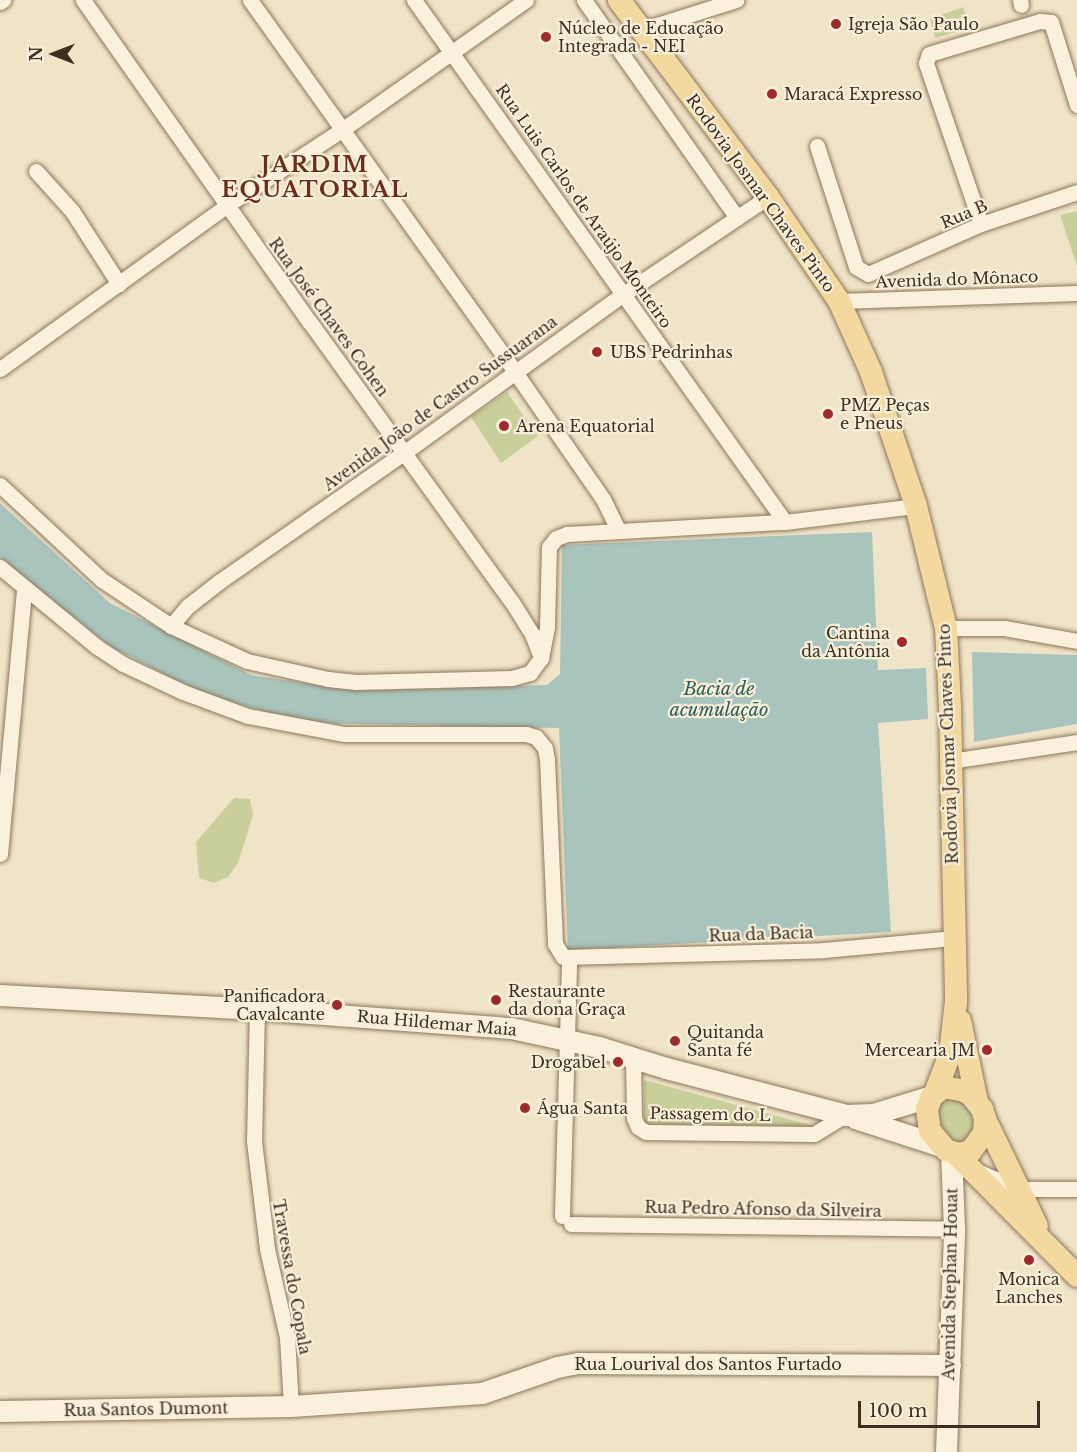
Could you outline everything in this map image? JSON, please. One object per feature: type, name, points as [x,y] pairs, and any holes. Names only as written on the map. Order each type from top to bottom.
[{"type":"main road","name":"Rodovia Josmar Chaves Pinto","points":[[619,0],[768,197],[839,301],[871,372],[916,506],[946,628],[950,760],[956,1001],[950,1054],[933,1094]]},
{"type":"main road","name":"Rua Hildemar Maia","points":[[0,995],[511,1028],[566,1040],[846,1115],[873,1114],[933,1094]]},
{"type":"main road","name":"Rodovia Josmar Chaves Pinto","points":[[956,1001],[981,1110],[1044,1241]]},
{"type":"main road","points":[[846,1115],[953,1154],[971,1151],[984,1133],[981,1110],[971,1095],[958,1089],[944,1087],[933,1094],[927,1121],[935,1140],[953,1154]]},
{"type":"main road","name":"Rodovia Josmar Chaves Pinto","points":[[953,1154],[1044,1241],[1077,1276]]},
{"type":"main road","name":"Avenida Stephan Houat","points":[[946,1452],[954,1229],[953,1154]]},
{"type":"main road","name":"Rua Lourival dos Santos Furtado","points":[[291,1406],[482,1393],[570,1363],[950,1365]]},
{"type":"main road","name":"Rua Santos Dumont","points":[[0,1411],[291,1406]]},
{"type":"street","name":"Rua José Chaves Cohen","points":[[83,0],[512,602],[532,634],[541,658]]},
{"type":"street","points":[[250,0],[515,372],[603,499],[618,530]]},
{"type":"street","name":"Rua Luis Carlos de Araújo Monteiro","points":[[414,0],[625,293],[785,522]]},
{"type":"street","points":[[0,369],[227,205],[343,129],[526,0]]},
{"type":"street","points":[[584,0],[736,218]]},
{"type":"street","points":[[640,30],[735,0]]},
{"type":"street","points":[[981,224],[926,63],[929,54],[1040,21],[1051,22],[1077,105]]},
{"type":"street","name":"Rua B","points":[[817,146],[856,267],[868,274],[981,224],[1077,192]]},
{"type":"street","points":[[36,171],[72,211],[119,284]]},
{"type":"street","name":"Avenida João de Castro Sussuarana","points":[[171,626],[199,596],[405,452],[625,293],[768,197]]},
{"type":"street","name":"Avenida do Mônaco","points":[[839,301],[1077,293]]},
{"type":"street","points":[[0,485],[102,580],[171,626],[247,661],[328,679],[356,682],[512,678],[530,673],[541,658],[548,607],[547,556],[551,542],[556,538],[581,532],[785,522],[916,506]]},
{"type":"street","points":[[3,572],[97,647],[123,664],[181,691],[249,716],[344,734],[526,734],[541,741],[545,748],[555,944],[560,955],[569,958],[566,1040]]},
{"type":"street","points":[[0,854],[24,590]]},
{"type":"street","points":[[946,628],[1004,628],[1077,641]]},
{"type":"street","points":[[950,760],[1077,742]]},
{"type":"street","name":"Rua da Bacia","points":[[569,958],[824,950],[954,938]]},
{"type":"street","name":"Travessa do Copala","points":[[257,1010],[254,1141],[267,1249],[288,1337],[291,1406]]},
{"type":"street","name":"Rua Pedro Afonso da Silveira","points":[[566,1040],[567,1220],[954,1229]]},
{"type":"street","name":"Passagem do L","points":[[633,1059],[634,1118],[638,1127],[646,1132],[814,1134],[846,1115]]},
{"type":"street","points":[[953,1154],[1019,1189],[1077,1189]]},
{"type":"green space","points":[[963,7],[970,28],[935,38],[930,19]]},
{"type":"green space","points":[[1077,211],[1077,266],[1060,215]]},
{"type":"green space","name":"Arena Equatorial","points":[[507,392],[538,436],[501,463],[471,417]]},
{"type":"green space","points":[[234,798],[250,799],[253,815],[238,863],[228,877],[214,883],[199,878],[196,842]]},
{"type":"green space","points":[[644,1080],[821,1128],[644,1124]]},
{"type":"green space","points":[[959,1097],[969,1109],[975,1129],[971,1142],[956,1145],[941,1133],[936,1104],[941,1098]]},
{"type":"water","name":"Bacia de acumulação","points":[[0,503],[110,603],[251,675],[336,688],[385,690],[547,685],[560,674],[562,545],[872,532],[878,670],[926,668],[928,719],[878,723],[891,932],[568,950],[559,728],[305,723],[204,694],[111,647],[7,564],[0,557]]},
{"type":"water","points":[[972,652],[1077,655],[1077,724],[974,742]]},
{"type":"place","name":"Igreja São Paulo","points":[[836,24]]},
{"type":"place","name":"Núcleo de Educação Integrada - NEI","points":[[546,37]]},
{"type":"place","name":"Maracá Expresso","points":[[772,94]]},
{"type":"place","name":"UBS Pedrinhas","points":[[597,352]]},
{"type":"place","name":"PMZ Peças e Pneus","points":[[828,414]]},
{"type":"place","name":"Arena Equatorial","points":[[504,426]]},
{"type":"place","name":"Cantina da Antônia","points":[[902,642]]},
{"type":"place","name":"Restaurante da dona Graça","points":[[496,1000]]},
{"type":"place","name":"Panificadora Cavalcante","points":[[337,1005]]},
{"type":"place","name":"Quitanda Santa fé","points":[[675,1041]]},
{"type":"place","name":"Mercearia JM","points":[[987,1050]]},
{"type":"place","name":"Drogabel","points":[[618,1062]]},
{"type":"place","name":"Água Santa","points":[[525,1108]]},
{"type":"place","name":"Monica Lanches","points":[[1029,1260]]},
{"type":"district","name":"JARDIM EQUATORIAL","points":[[315,176]]}]
